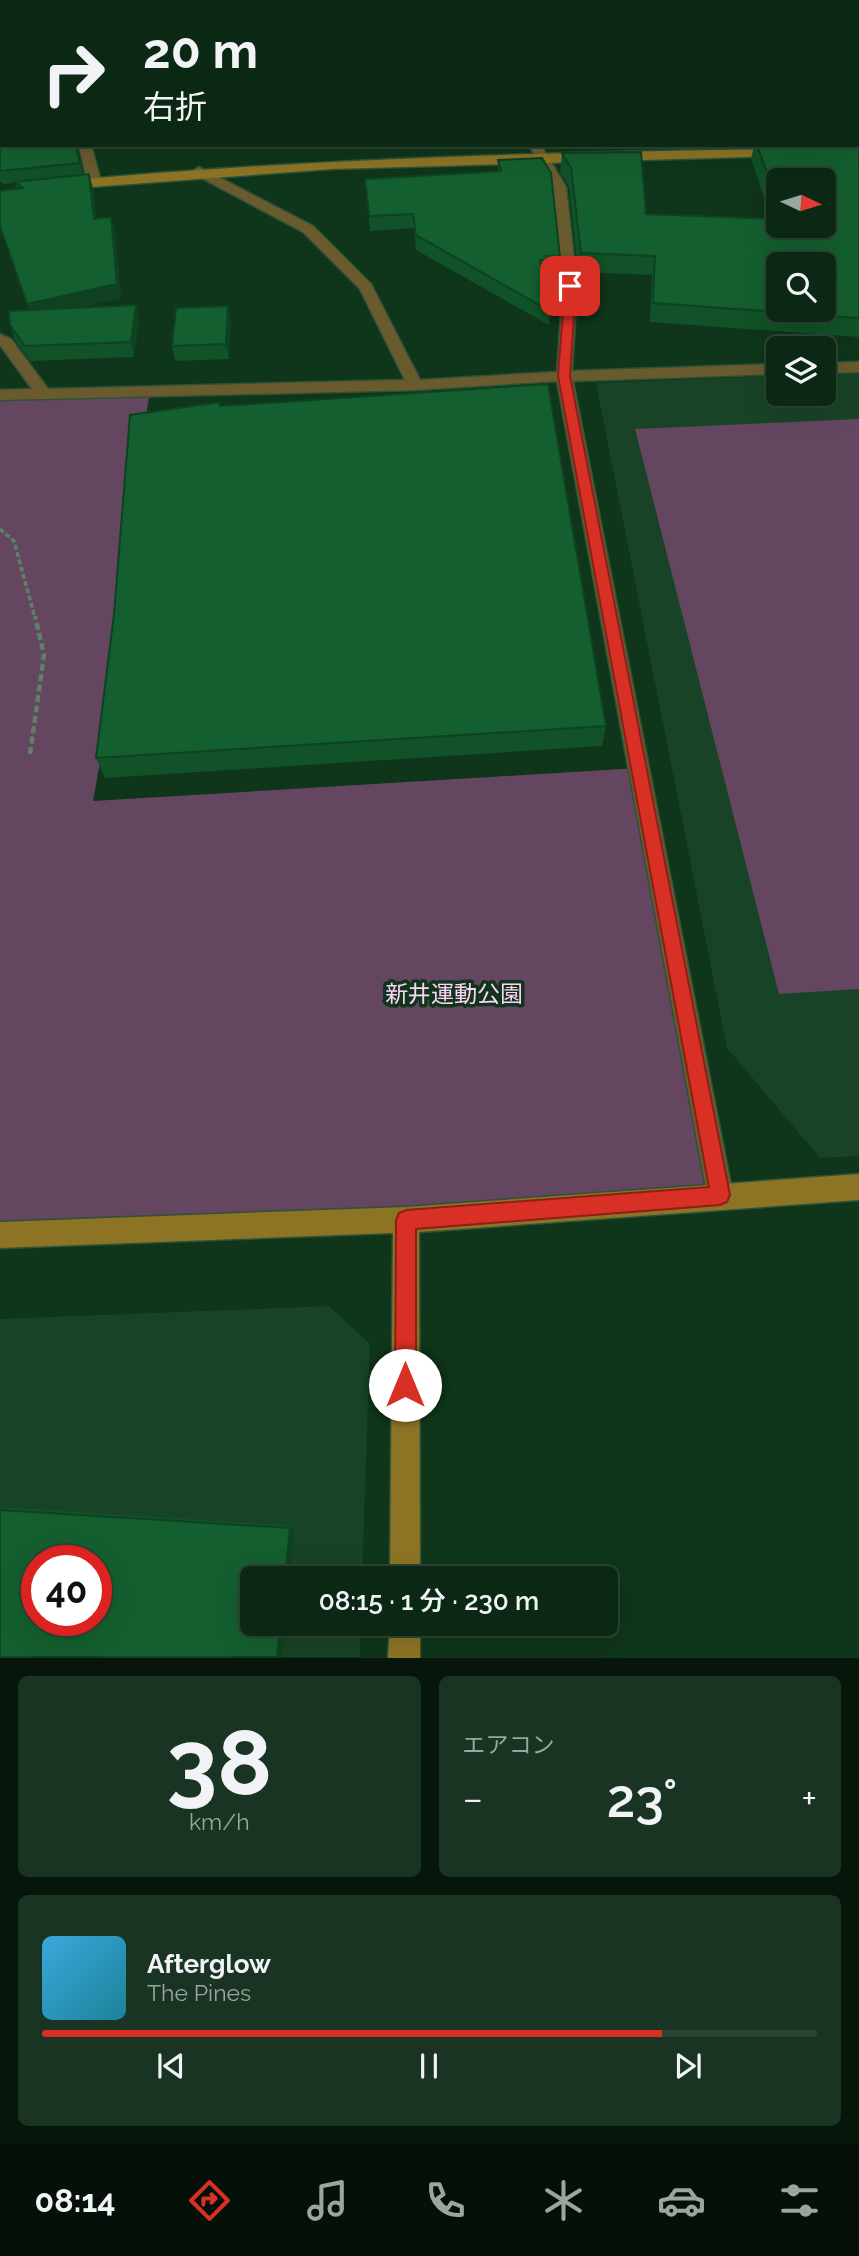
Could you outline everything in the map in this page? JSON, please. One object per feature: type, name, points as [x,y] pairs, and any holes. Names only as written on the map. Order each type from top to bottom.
[{"type":"street","points":[[86,147],[94,181]]},
{"type":"street","points":[[54,186],[199,171],[465,158],[539,151],[790,152]]},
{"type":"street","points":[[539,151],[559,187],[570,286],[564,376],[720,1195]]},
{"type":"street","points":[[199,171],[308,229],[366,287],[415,385]]},
{"type":"street","points":[[0,339],[43,393]]},
{"type":"street","points":[[836,368],[859,367]]},
{"type":"street","points":[[0,396],[415,385],[564,376],[766,369]]},
{"type":"street","points":[[0,1235],[406,1220],[720,1195],[859,1187]]},
{"type":"street","points":[[405,1566],[406,1220]]},
{"type":"street","points":[[404,1636],[404,1657]]},
{"type":"path","points":[[0,528],[14,541],[33,604],[44,655],[30,754]]},
{"type":"shaded area","points":[[859,373],[859,1156],[820,1158],[727,1048],[596,383],[766,376],[766,406],[836,406],[836,374]]},
{"type":"shaded area","points":[[329,1306],[370,1344],[362,1566],[240,1566],[240,1636],[361,1636],[360,1657],[0,1657],[0,1319]]},
{"type":"green space","name":"新井運動公園","points":[[150,390],[134,496],[122,639],[93,801],[639,768],[720,1195],[0,1233],[0,397]]},
{"type":"green space","points":[[859,419],[859,989],[779,994],[635,429]]},
{"type":"building","points":[[0,147],[76,147],[80,163],[0,171]]},
{"type":"building","points":[[758,147],[859,147],[859,318],[836,316],[836,252],[766,252],[766,311],[653,303],[655,256],[581,253],[571,168],[562,153],[641,152],[646,214],[766,219],[766,238],[836,238],[836,168],[766,168],[766,170]]},
{"type":"building","points":[[542,158],[551,173],[560,257],[546,256],[546,260],[540,260],[550,311],[416,235],[413,214],[369,216],[365,179],[501,171],[498,160]]},
{"type":"building","points":[[89,174],[94,219],[111,217],[117,284],[27,304],[0,226],[0,191],[23,188],[15,182]]},
{"type":"building","points":[[136,305],[131,342],[25,346],[10,325],[9,311]]},
{"type":"building","points":[[228,306],[226,344],[172,346],[176,308]]},
{"type":"building","points":[[548,384],[606,726],[96,758],[114,614],[130,415],[220,402],[220,406]]},
{"type":"building","points":[[0,1510],[290,1528],[286,1566],[240,1566],[240,1636],[280,1636],[277,1657],[0,1657]]},
{"type":"route","points":[[405,1385],[406,1220],[720,1195],[564,376],[570,286]]}]
